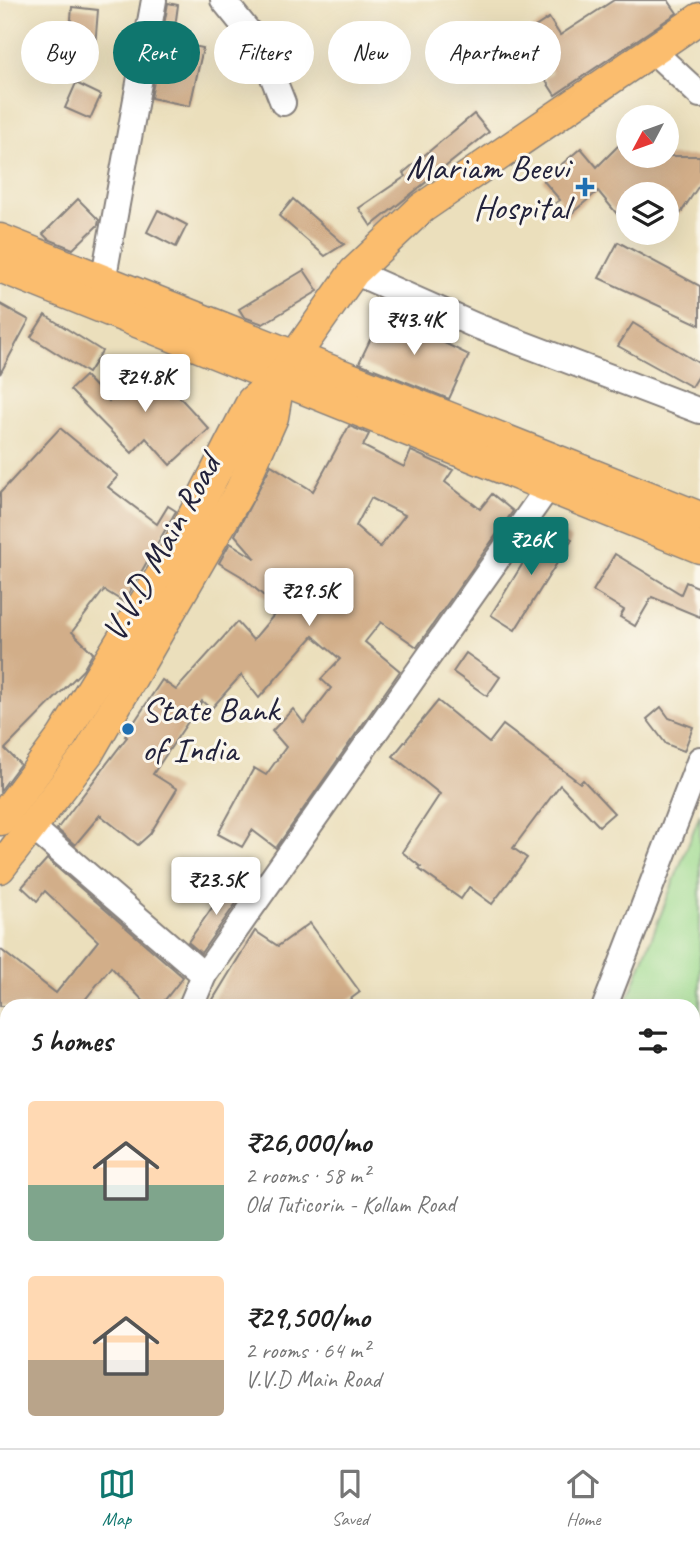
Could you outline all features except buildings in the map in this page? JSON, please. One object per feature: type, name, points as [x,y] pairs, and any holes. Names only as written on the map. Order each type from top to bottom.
[{"type":"main road","points":[[288,366],[354,272],[422,208],[700,18]]},
{"type":"main road","points":[[0,239],[101,293],[288,366],[700,517]]},
{"type":"main road","points":[[0,267],[101,293]]},
{"type":"main road","points":[[288,366],[549,486],[700,548]]},
{"type":"main road","name":"V.V.D Main Road","points":[[0,868],[15,818],[89,752],[240,491],[273,418],[288,366]]},
{"type":"street","points":[[101,293],[155,0]]},
{"type":"street","points":[[223,0],[261,47],[283,103]]},
{"type":"street","points":[[653,51],[700,95]]},
{"type":"street","points":[[354,272],[474,325],[700,411]]},
{"type":"street","points":[[194,999],[204,975],[549,486]]},
{"type":"street","points":[[609,999],[700,760]]},
{"type":"street","points":[[15,818],[204,975]]},
{"type":"green space","points":[[700,814],[700,999],[628,999]]},
{"type":"place","name":"Mariam Beevi Hospital","points":[[585,187]]},
{"type":"place","name":"State Bank of India","points":[[128,729]]}]
